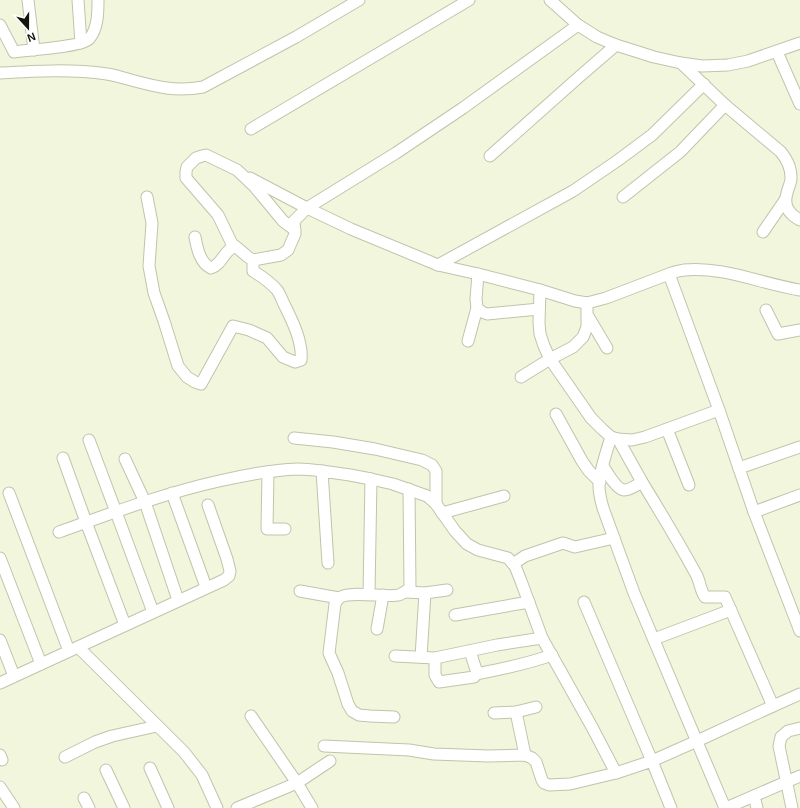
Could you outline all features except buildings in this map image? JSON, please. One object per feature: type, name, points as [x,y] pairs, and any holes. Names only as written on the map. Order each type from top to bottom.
[{"type":"street","points":[[28,0],[34,50]]},
{"type":"street","points":[[78,0],[81,43]]},
{"type":"street","points":[[0,25],[14,52],[75,45],[85,42],[90,38],[97,17],[98,0]]},
{"type":"street","points":[[0,73],[32,71],[108,74],[172,89],[190,90],[203,87],[296,37],[359,0]]},
{"type":"street","points":[[251,129],[469,0]]},
{"type":"street","points":[[550,0],[578,25],[597,37],[616,45],[681,64],[702,66],[728,65],[748,62],[800,43]]},
{"type":"street","points":[[295,230],[283,221],[254,186],[237,170],[206,155],[196,158],[186,167],[186,178],[218,215],[233,246],[236,246],[253,260],[281,255],[288,250],[295,234],[295,230],[294,221],[307,208],[396,153],[463,108],[578,25]]},
{"type":"street","points":[[490,156],[616,45]]},
{"type":"street","points":[[776,52],[800,104]]},
{"type":"street","points":[[681,64],[725,105],[781,152],[787,160],[791,178],[785,200],[763,232]]},
{"type":"street","points":[[438,265],[580,186],[617,161],[652,135],[704,84]]},
{"type":"street","points":[[622,197],[680,152],[725,105]]},
{"type":"street","points":[[250,178],[351,229],[438,265],[587,303],[606,298],[668,274],[683,270],[720,272],[800,290]]},
{"type":"street","points":[[147,198],[152,223],[149,266],[154,293],[178,366],[187,377],[195,382],[201,384],[234,326],[249,330],[267,338],[283,357],[295,362],[301,360],[302,352],[295,329],[277,290],[262,276],[254,271],[253,260]]},
{"type":"street","points":[[785,200],[786,206],[793,217],[800,220]]},
{"type":"street","points":[[195,238],[203,262],[211,268],[217,265],[233,246]]},
{"type":"street","points":[[468,341],[476,308],[478,274]]},
{"type":"street","points":[[668,274],[740,468],[754,512],[800,631]]},
{"type":"street","points":[[540,290],[540,334],[550,358],[591,418],[602,429],[615,438],[669,526],[697,577],[701,591],[705,597],[725,597],[773,706]]},
{"type":"street","points":[[521,377],[550,358],[573,347],[583,337],[587,327],[587,303]]},
{"type":"street","points":[[476,308],[487,314],[539,309]]},
{"type":"street","points":[[766,310],[778,334],[800,330]]},
{"type":"street","points":[[588,315],[607,348]]},
{"type":"street","points":[[615,438],[632,440],[645,437],[719,410]]},
{"type":"street","points":[[556,414],[582,461],[600,482]]},
{"type":"street","points":[[667,429],[689,485]]},
{"type":"street","points":[[294,438],[333,442],[422,460],[432,465],[436,471],[439,508]]},
{"type":"street","points":[[615,438],[603,466],[600,482],[600,496],[603,508],[634,593],[726,808],[800,776]]},
{"type":"street","points":[[89,440],[152,612]]},
{"type":"street","points":[[740,468],[800,447]]},
{"type":"street","points":[[64,458],[124,625]]},
{"type":"street","points":[[125,459],[146,502],[178,600]]},
{"type":"street","points":[[603,466],[616,485],[620,488],[625,490],[642,482]]},
{"type":"street","points":[[59,532],[198,486],[238,476],[268,472],[299,469],[350,475],[393,484],[427,496],[439,508],[455,531],[467,544],[478,550],[508,558],[515,566],[522,581],[542,638],[592,727],[616,774]]},
{"type":"street","points":[[322,471],[328,564]]},
{"type":"street","points":[[268,472],[267,529],[285,529]]},
{"type":"street","points":[[369,594],[371,479]]},
{"type":"street","points":[[406,592],[410,588],[410,490]]},
{"type":"street","points":[[9,493],[73,649],[184,752],[202,775],[217,808]]},
{"type":"street","points":[[172,494],[206,587]]},
{"type":"street","points":[[439,508],[504,496]]},
{"type":"street","points":[[754,512],[800,496]]},
{"type":"street","points":[[0,683],[224,580],[229,576],[230,571],[227,559],[208,505]]},
{"type":"street","points":[[513,564],[525,556],[563,543],[575,547],[614,538]]},
{"type":"street","points":[[0,558],[41,664]]},
{"type":"street","points":[[300,591],[339,598],[348,595],[398,595],[406,592],[425,593],[448,590]]},
{"type":"street","points":[[421,657],[425,593]]},
{"type":"street","points":[[377,629],[382,595]]},
{"type":"street","points":[[339,598],[335,604],[329,653],[338,673],[348,704],[352,711],[360,715],[394,717]]},
{"type":"street","points":[[456,614],[529,602]]},
{"type":"street","points":[[584,602],[652,761],[670,808]]},
{"type":"street","points":[[654,639],[731,610]]},
{"type":"street","points":[[395,656],[435,658],[542,638]]},
{"type":"street","points":[[0,640],[14,676]]},
{"type":"street","points":[[470,651],[476,669],[476,674]]},
{"type":"street","points":[[435,658],[435,675],[439,682],[474,677],[476,674],[503,669],[552,655]]},
{"type":"street","points":[[324,746],[408,750],[434,754],[488,756],[525,755],[532,758],[536,762],[544,784],[570,784],[616,774],[652,761],[800,694]]},
{"type":"street","points":[[494,713],[516,712],[536,707]]},
{"type":"street","points":[[516,712],[525,755]]},
{"type":"street","points":[[252,716],[297,783],[310,808]]},
{"type":"street","points":[[65,758],[95,742],[112,736],[157,726]]},
{"type":"street","points":[[792,808],[779,746],[781,737],[788,732],[800,728]]},
{"type":"street","points":[[237,808],[297,783],[330,761]]},
{"type":"street","points":[[150,768],[168,808]]},
{"type":"street","points":[[106,770],[124,808]]},
{"type":"street","points":[[0,787],[14,808]]},
{"type":"street","points":[[754,796],[757,808]]}]
